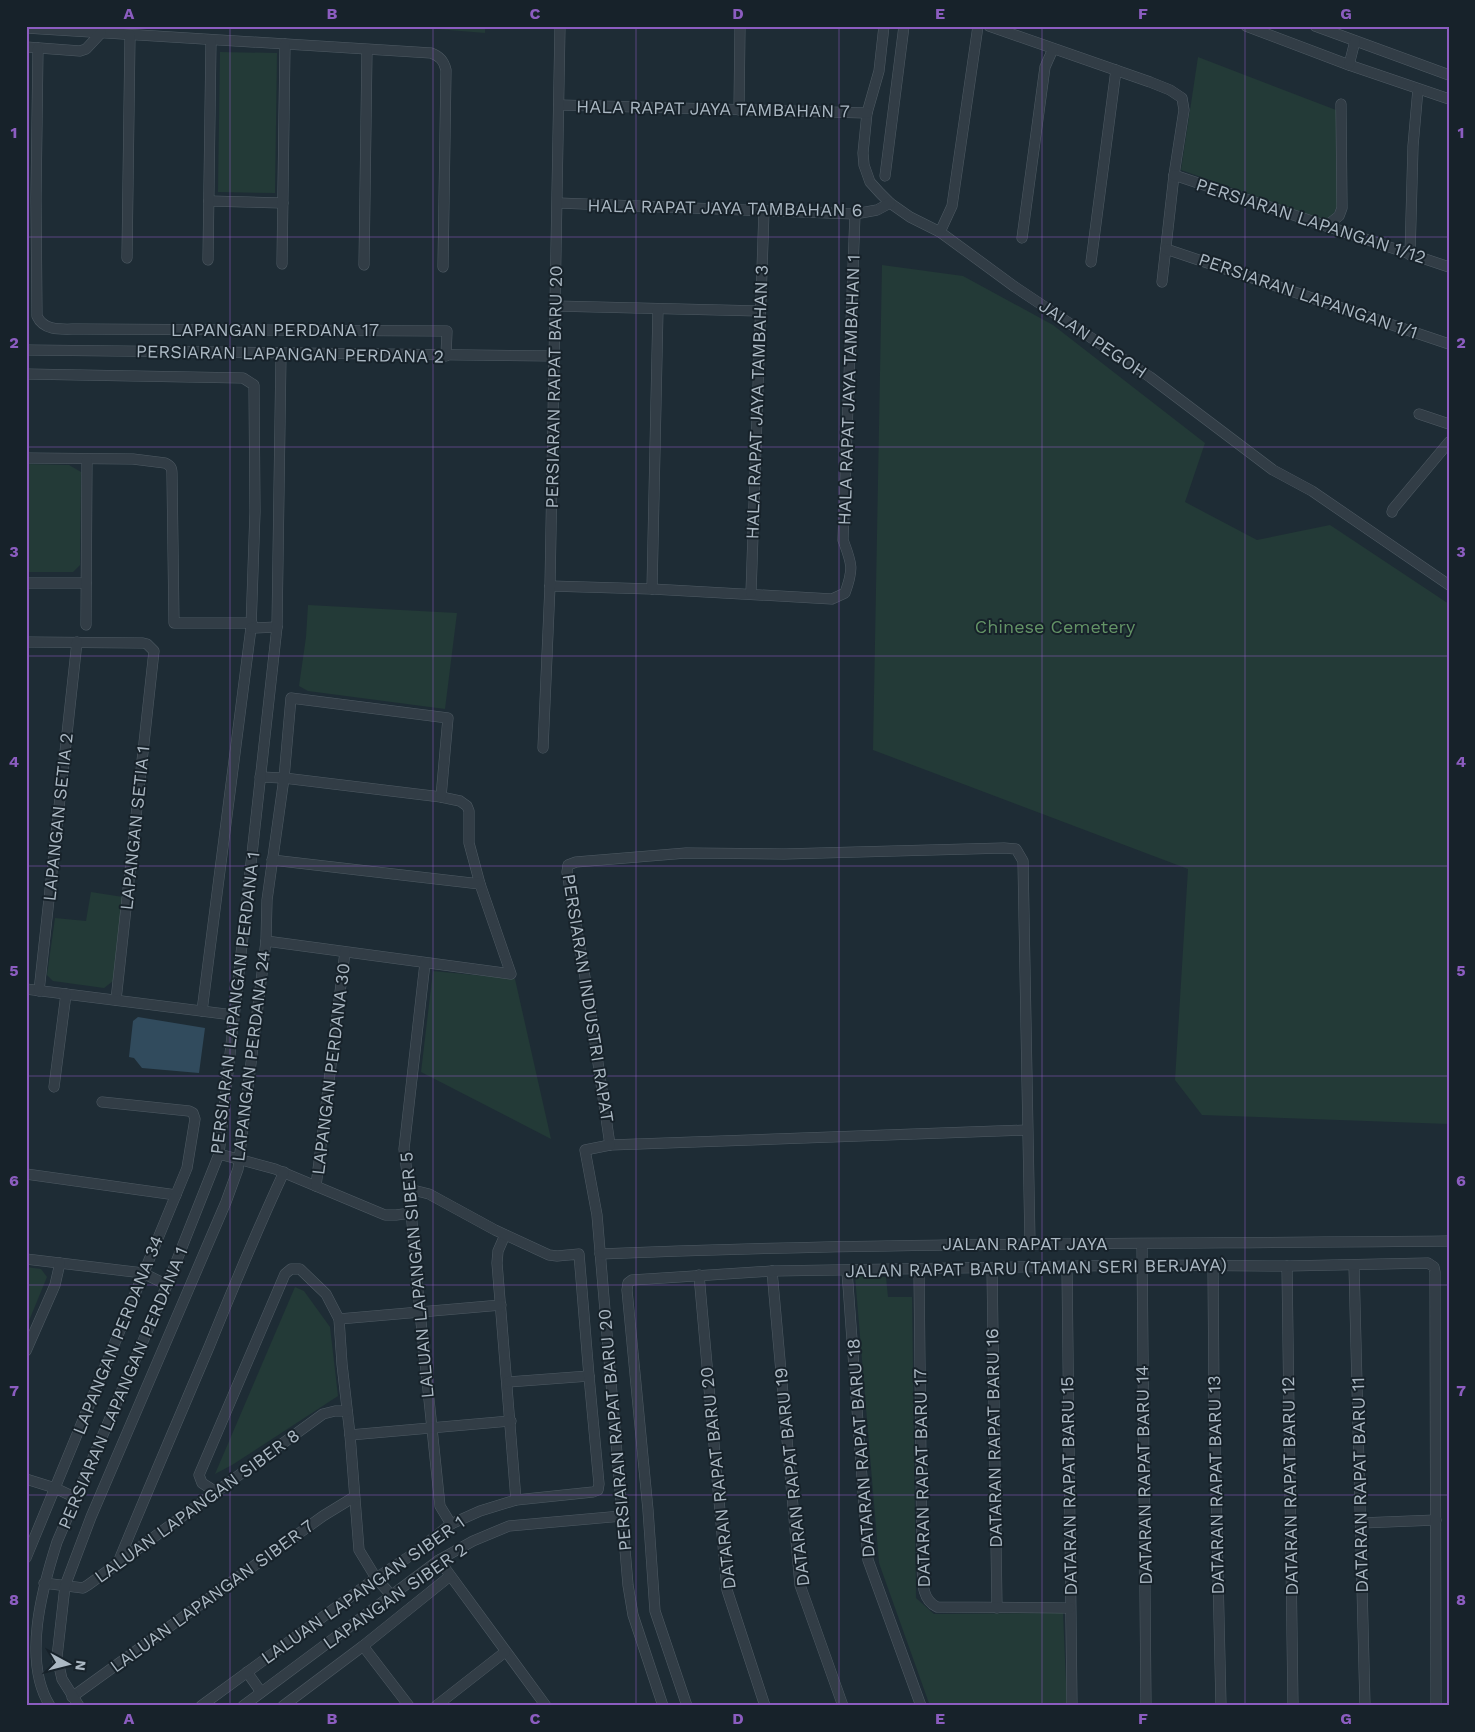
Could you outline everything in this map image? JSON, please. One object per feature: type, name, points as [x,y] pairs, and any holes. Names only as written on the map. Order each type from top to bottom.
[{"type":"street","name":"PERSIARAN RAPAT BARU 20","points":[[543,748],[550,586],[560,26]]},
{"type":"street","points":[[739,110],[740,26]]},
{"type":"street","name":"JALAN PEGOH","points":[[884,26],[879,71],[868,113],[863,154],[864,165],[870,182],[890,203],[940,232],[1016,287],[1150,377],[1273,470],[1312,491],[1449,586]]},
{"type":"street","points":[[885,176],[904,26]]},
{"type":"street","points":[[940,232],[952,206],[978,26]]},
{"type":"street","points":[[988,26],[1116,70],[1164,88],[1182,98],[1184,110],[1174,175],[1162,282]]},
{"type":"street","points":[[1246,26],[1349,65],[1449,99]]},
{"type":"street","points":[[1315,26],[1449,75]]},
{"type":"street","points":[[26,28],[431,53],[437,55],[442,60],[446,70],[443,267]]},
{"type":"street","points":[[26,47],[80,51],[86,49],[101,33]]},
{"type":"street","points":[[127,258],[130,35]]},
{"type":"street","points":[[208,260],[211,40]]},
{"type":"street","points":[[1349,65],[1355,41]]},
{"type":"street","points":[[282,264],[285,44]]},
{"type":"street","points":[[31,199],[38,48]]},
{"type":"street","points":[[1022,238],[1045,67],[1053,49]]},
{"type":"street","points":[[364,265],[367,50]]},
{"type":"street","points":[[1092,262],[1116,70]]},
{"type":"street","points":[[1410,255],[1413,146],[1418,89]]},
{"type":"street","points":[[1326,226],[1339,216],[1342,208],[1341,104]]},
{"type":"street","name":"HALA RAPAT JAYA TAMBAHAN 7","points":[[559,105],[868,113]]},
{"type":"street","name":"PERSIARAN LAPANGAN 1/12","points":[[1174,175],[1449,267]]},
{"type":"street","name":"LAPANGAN PERDANA 17","points":[[31,199],[37,316],[40,322],[49,328],[447,331],[446,356]]},
{"type":"street","points":[[209,201],[283,203]]},
{"type":"street","name":"HALA RAPAT JAYA TAMBAHAN 6","points":[[558,203],[855,214],[878,210],[890,203]]},
{"type":"street","name":"HALA RAPAT JAYA TAMBAHAN 3","points":[[751,593],[764,211]]},
{"type":"street","name":"HALA RAPAT JAYA TAMBAHAN 1","points":[[751,593],[832,599],[845,593],[851,577],[852,563],[844,540],[855,214]]},
{"type":"street","name":"PERSIARAN LAPANGAN 1/1","points":[[1166,249],[1315,297],[1449,344]]},
{"type":"street","points":[[555,306],[760,311]]},
{"type":"street","points":[[652,589],[658,309]]},
{"type":"street","name":"PERSIARAN LAPANGAN PERDANA 2","points":[[26,350],[554,356]]},
{"type":"street","name":"PERSIARAN LAPANGAN PERDANA 1","points":[[50,1706],[42,1688],[36,1654],[44,1583],[57,1542],[167,1285],[219,1154],[276,627],[281,354]]},
{"type":"street","points":[[26,374],[243,378],[254,385],[255,512],[251,625],[202,1011]]},
{"type":"street","points":[[1419,414],[1449,424]]},
{"type":"street","points":[[1392,512],[1449,442]]},
{"type":"street","points":[[26,458],[165,463],[172,468],[174,623],[276,627]]},
{"type":"street","points":[[86,625],[87,459]]},
{"type":"street","points":[[26,583],[86,583]]},
{"type":"street","points":[[550,586],[751,593]]},
{"type":"street","points":[[26,642],[77,642]]},
{"type":"street","name":"LAPANGAN SETIA 1","points":[[77,642],[147,644],[152,647],[154,656],[116,1000]]},
{"type":"street","name":"LAPANGAN SETIA 2","points":[[39,991],[77,642]]},
{"type":"street","name":"LAPANGAN PERDANA 24","points":[[79,1706],[62,1679],[58,1657],[65,1586],[103,1490],[238,1170],[266,941],[267,900],[284,778],[291,698],[448,718],[441,797]]},
{"type":"street","points":[[260,777],[284,778],[441,797],[460,801],[467,806],[469,811],[469,843],[480,884],[511,974],[266,941]]},
{"type":"street","name":"PERSIARAN INDUSTRI RAPAT","points":[[1027,1130],[610,1145],[589,1001],[566,872],[568,866],[576,862],[686,853],[784,854],[1016,849],[1023,861],[1030,1243]]},
{"type":"street","points":[[272,860],[480,884]]},
{"type":"street","name":"LAPANGAN PERDANA 30","points":[[316,1186],[344,952]]},
{"type":"street","name":"LALUAN LAPANGAN SIBER 5","points":[[425,963],[404,1149],[410,1189],[410,1213],[440,1506],[451,1524]]},
{"type":"street","points":[[26,990],[233,1015]]},
{"type":"street","points":[[54,1087],[66,994]]},
{"type":"street","name":"LAPANGAN PERDANA 34","points":[[26,1558],[176,1195],[189,1159],[195,1119],[194,1113],[102,1102]]},
{"type":"street","name":"PERSIARAN RAPAT BARU 20","points":[[610,1145],[586,1150],[597,1215],[628,1585],[633,1615],[663,1706]]},
{"type":"street","points":[[219,1154],[284,1172],[385,1215],[396,1216],[410,1213]]},
{"type":"street","points":[[117,1565],[163,1450],[209,1347],[252,1241],[284,1172]]},
{"type":"street","points":[[26,1174],[176,1195]]},
{"type":"street","points":[[410,1189],[429,1194],[506,1235],[498,1251],[498,1263],[516,1500]]},
{"type":"street","name":"LALUAN LAPANGAN SIBER 1","points":[[201,1706],[376,1578],[413,1554],[451,1524],[480,1511],[516,1500],[559,1497],[598,1490],[600,1484],[579,1254],[549,1255],[506,1235]]},
{"type":"street","name":"JALAN RAPAT JAYA","points":[[600,1254],[711,1249],[1030,1243],[1142,1244],[1449,1241]]},
{"type":"street","name":"DATARAN RAPAT BARU 14","points":[[1142,1244],[1146,1706]]},
{"type":"street","points":[[26,1259],[143,1273],[167,1285]]},
{"type":"street","points":[[26,1352],[55,1285],[60,1263]]},
{"type":"street","name":"JALAN RAPAT BARU (TAMAN SERI BERJAYA)","points":[[687,1706],[655,1611],[648,1510],[627,1290],[628,1283],[632,1280],[772,1271],[1428,1263],[1434,1267],[1436,1706]]},
{"type":"street","name":"DATARAN RAPAT BARU 13","points":[[1213,1265],[1220,1706]]},
{"type":"street","name":"DATARAN RAPAT BARU 11","points":[[1354,1265],[1365,1706]]},
{"type":"street","name":"DATARAN RAPAT BARU 12","points":[[1287,1266],[1293,1706]]},
{"type":"street","name":"DATARAN RAPAT BARU 15","points":[[1067,1267],[1072,1706]]},
{"type":"street","name":"DATARAN RAPAT BARU 16","points":[[992,1268],[996,1608]]},
{"type":"street","points":[[216,1492],[202,1483],[199,1475],[284,1274],[291,1269],[300,1269],[326,1294],[340,1319],[346,1411],[350,1435],[359,1550],[376,1578],[392,1596]]},
{"type":"street","name":"DATARAN RAPAT BARU 17","points":[[919,1270],[922,1561],[925,1598],[937,1607],[1070,1608]]},
{"type":"street","name":"DATARAN RAPAT BARU 19","points":[[772,1271],[800,1585],[843,1706]]},
{"type":"street","name":"DATARAN RAPAT BARU 18","points":[[848,1271],[868,1560],[921,1706]]},
{"type":"street","name":"DATARAN RAPAT BARU 20","points":[[698,1275],[727,1590],[765,1706]]},
{"type":"street","points":[[340,1319],[501,1305]]},
{"type":"street","points":[[508,1382],[589,1376]]},
{"type":"street","name":"LALUAN LAPANGAN SIBER 8","points":[[44,1583],[83,1588],[323,1414],[346,1411]]},
{"type":"street","points":[[350,1435],[511,1421]]},
{"type":"street","points":[[26,1479],[55,1488],[76,1498]]},
{"type":"street","name":"LALUAN LAPANGAN SIBER 7","points":[[72,1697],[316,1521],[354,1497]]},
{"type":"street","name":"LAPANGAN SIBER 2","points":[[242,1706],[439,1560],[473,1541],[509,1526],[622,1516]]},
{"type":"street","points":[[1361,1523],[1436,1520]]},
{"type":"street","points":[[439,1560],[546,1706]]},
{"type":"street","points":[[283,1706],[363,1646],[450,1576]]},
{"type":"street","points":[[363,1646],[409,1706]]},
{"type":"street","points":[[436,1706],[505,1652]]},
{"type":"street","points":[[247,1672],[261,1692]]},
{"type":"green space","points":[[400,26],[485,26],[485,33]]},
{"type":"green space","points":[[220,52],[277,53],[275,193],[218,192]]},
{"type":"green space","points":[[1198,57],[1336,110],[1338,204],[1332,217],[1323,220],[1181,170]]},
{"type":"green space","name":"Chinese Cemetery","points":[[882,265],[963,276],[1053,325],[1205,443],[1185,502],[1257,540],[1330,525],[1449,604],[1449,1124],[1202,1115],[1175,1080],[1188,869],[873,750]]},
{"type":"green space","points":[[26,464],[69,465],[81,472],[80,565],[73,572],[26,572]]},
{"type":"green space","points":[[308,605],[457,613],[445,709],[308,691],[299,686],[306,637]]},
{"type":"green space","points":[[91,892],[123,897],[113,981],[104,988],[53,981],[47,975],[55,918],[86,921]]},
{"type":"green space","points":[[433,971],[515,979],[551,1139],[421,1072]]},
{"type":"green space","points":[[26,1267],[41,1269],[47,1277],[26,1328]]},
{"type":"green space","points":[[855,1276],[886,1277],[888,1297],[912,1297],[916,1598],[934,1614],[1063,1613],[1067,1706],[930,1706],[879,1563]]},
{"type":"green space","points":[[295,1287],[304,1291],[330,1327],[338,1396],[232,1465],[215,1474]]},
{"type":"water","points":[[138,1017],[205,1028],[199,1073],[142,1068],[134,1058],[129,1057],[133,1021]]}]
